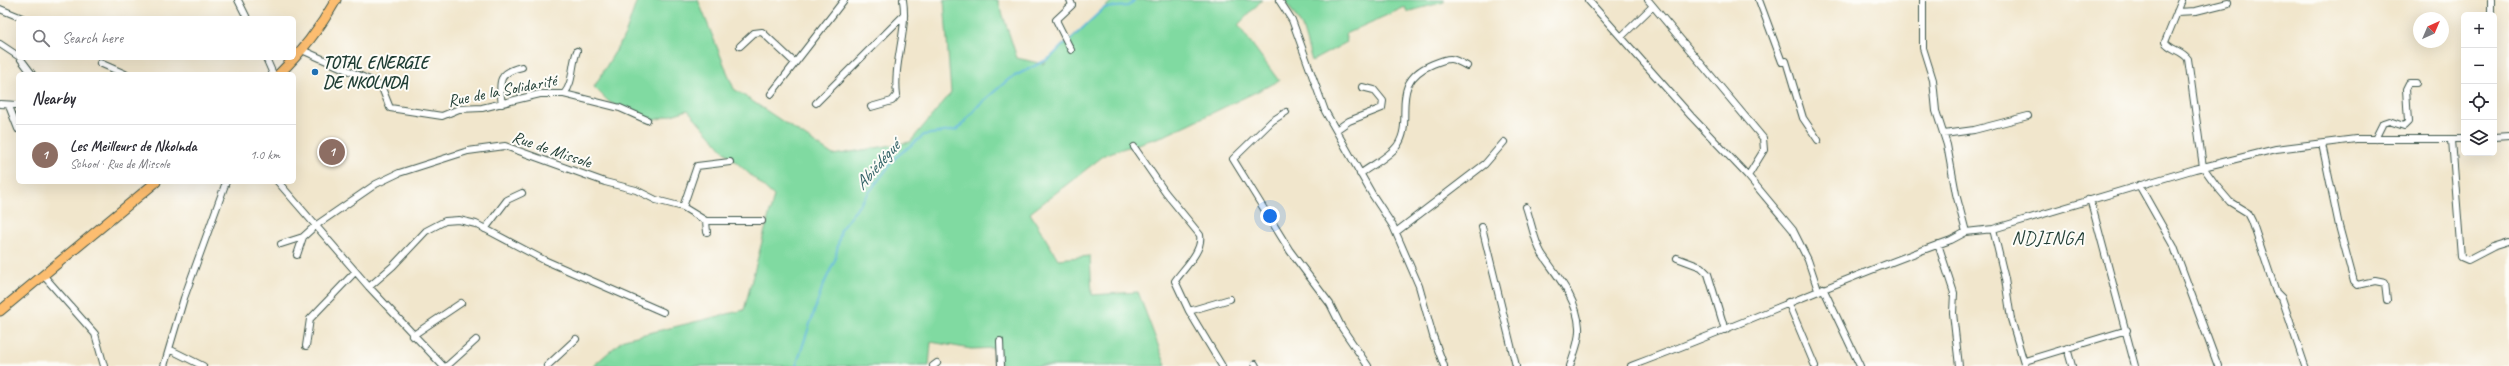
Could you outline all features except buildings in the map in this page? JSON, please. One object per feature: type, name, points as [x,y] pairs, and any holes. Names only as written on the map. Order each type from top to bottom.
[{"type":"highway","points":[[296,56],[323,23],[336,0]]},
{"type":"highway","points":[[281,72],[292,60]]},
{"type":"highway","points":[[0,311],[154,184]]},
{"type":"street","points":[[238,0],[247,16]]},
{"type":"street","points":[[771,94],[844,0]]},
{"type":"street","points":[[871,107],[892,101],[896,95],[896,67],[904,15],[903,0]]},
{"type":"street","points":[[1070,0],[1072,5],[1056,20],[1071,50]]},
{"type":"street","points":[[1279,0],[1292,20],[1325,112],[1360,174],[1396,232],[1419,286],[1433,336],[1444,366]]},
{"type":"street","points":[[1588,0],[1691,116],[1748,176],[1793,230],[1820,289],[1860,366]]},
{"type":"street","points":[[1648,0],[1764,138],[1764,150],[1748,176]]},
{"type":"street","points":[[1759,0],[1778,53],[1782,62],[1786,61],[1804,118],[1818,140]]},
{"type":"street","points":[[1923,0],[1923,48],[1929,66],[1936,111],[1944,134],[1966,232]]},
{"type":"street","points":[[2182,0],[2165,42],[2183,53],[2188,59],[2203,167],[2230,202],[2244,209],[2252,221],[2276,292],[2282,298],[2305,366]]},
{"type":"street","points":[[2491,0],[2491,12]]},
{"type":"street","points":[[2176,12],[2196,11],[2228,3]]},
{"type":"street","points":[[1621,37],[1653,6]]},
{"type":"street","points":[[0,9],[17,16]]},
{"type":"street","points":[[816,103],[904,15]]},
{"type":"street","points":[[740,46],[754,33],[762,32],[794,63]]},
{"type":"street","points":[[0,44],[16,55]]},
{"type":"street","name":"Rue de la Solidarité","points":[[302,50],[374,82],[382,88],[390,108],[442,116],[459,109],[482,108],[540,94],[564,94],[571,86],[571,65],[577,51]]},
{"type":"street","points":[[1360,174],[1397,146],[1403,127],[1404,102],[1407,87],[1418,73],[1429,66],[1449,58],[1454,58],[1467,66]]},
{"type":"street","points":[[267,60],[272,72]]},
{"type":"street","points":[[27,61],[31,72]]},
{"type":"street","points":[[100,63],[120,72]]},
{"type":"street","points":[[502,104],[500,85],[503,76],[507,71],[522,67]]},
{"type":"street","points":[[2375,140],[2383,123],[2389,121],[2404,126],[2408,122],[2406,89],[2409,83],[2416,83]]},
{"type":"street","points":[[1336,130],[1349,121],[1382,108],[1383,101],[1374,90],[1362,88]]},
{"type":"street","points":[[564,94],[620,108],[647,120]]},
{"type":"street","points":[[0,104],[9,106],[16,105]]},
{"type":"street","points":[[9,106],[16,124]]},
{"type":"street","points":[[1286,112],[1272,121],[1233,159],[1290,251],[1326,299],[1342,328],[1368,366]]},
{"type":"street","points":[[1944,134],[1974,130],[2028,116]]},
{"type":"street","points":[[2497,137],[2509,136]]},
{"type":"street","points":[[1631,366],[1644,364],[1788,302],[1966,232],[1993,229],[2203,167],[2276,149],[2322,144],[2375,140],[2461,139]]},
{"type":"street","points":[[2452,140],[2461,257],[2468,260],[2493,247],[2509,242]]},
{"type":"street","points":[[1396,232],[1485,164],[1504,142]]},
{"type":"street","points":[[2322,144],[2339,226],[2354,282],[2357,285],[2375,281],[2385,284],[2387,300]]},
{"type":"street","name":"Rue de Missole","points":[[303,237],[315,226],[376,184],[399,173],[468,151],[505,146],[604,182],[636,190],[656,200],[683,207],[706,221]]},
{"type":"street","points":[[1134,148],[1165,192],[1200,235],[1201,242],[1198,249],[1175,281],[1189,311],[1222,366]]},
{"type":"street","points":[[683,207],[697,166],[730,162]]},
{"type":"street","points":[[164,366],[198,257],[225,184]]},
{"type":"street","points":[[280,184],[368,287],[412,336],[443,366]]},
{"type":"street","points":[[2139,185],[2174,247],[2218,366]]},
{"type":"street","points":[[485,228],[507,200],[522,193]]},
{"type":"street","points":[[2088,200],[2091,202],[2127,330],[2135,366]]},
{"type":"street","points":[[1526,207],[1541,253],[1553,266],[1568,291],[1576,316],[1579,327],[1578,339],[1570,366]]},
{"type":"street","points":[[368,287],[393,266],[426,231],[445,221],[459,220],[485,228],[544,260],[663,312]]},
{"type":"street","points":[[707,232],[706,221],[762,221]]},
{"type":"street","points":[[1482,227],[1516,366]]},
{"type":"street","points":[[1993,229],[2005,279],[2012,319],[2025,363],[2067,348],[2127,330]]},
{"type":"street","points":[[281,244],[303,237]]},
{"type":"street","points":[[297,255],[303,237]]},
{"type":"street","points":[[1938,244],[1954,293],[1953,314],[1959,366]]},
{"type":"street","points":[[1677,258],[1701,267],[1708,274],[1725,330]]},
{"type":"street","points":[[306,346],[310,319],[355,272]]},
{"type":"street","points":[[43,275],[96,334],[104,366]]},
{"type":"street","points":[[1189,311],[1230,299]]},
{"type":"street","points":[[1788,302],[1815,366]]},
{"type":"street","points":[[412,336],[461,303]]},
{"type":"street","points":[[547,366],[576,339]]},
{"type":"street","points":[[447,366],[476,340]]},
{"type":"street","points":[[1000,341],[1001,366]]},
{"type":"street","points":[[2067,348],[2072,366]]},
{"type":"street","points":[[169,349],[203,366]]},
{"type":"green space","points":[[637,0],[698,0],[734,89],[833,155],[910,142],[951,93],[944,0],[998,0],[1017,58],[1043,64],[1113,0],[1262,0],[1238,25],[1279,81],[1166,135],[1106,154],[1030,213],[1058,259],[1090,256],[1092,295],[1138,292],[1166,366],[1001,366],[999,348],[971,349],[931,342],[929,366],[593,366],[624,339],[744,310],[774,196],[725,152],[688,110],[648,122],[609,102],[594,87],[625,35]]},
{"type":"green space","points":[[1285,0],[1444,0],[1444,2],[1407,12],[1405,7],[1345,34],[1347,42],[1312,61],[1302,27]]},
{"type":"waterway","name":"Abiédégué","points":[[1069,41],[1104,8],[1128,6],[1135,0]]},
{"type":"waterway","name":"Abiédégué","points":[[796,366],[822,288],[835,260],[841,229],[896,157],[924,135],[957,130],[980,104],[1009,79],[1050,58],[1065,43]]},
{"type":"place","name":"TOTAL ENERGIE DE NKOLNDA","points":[[315,72]]},
{"type":"place","name":"Les Meilleurs de Nkolnda","points":[[332,152]]},
{"type":"district","name":"NDJINGA","points":[[2048,237]]}]
